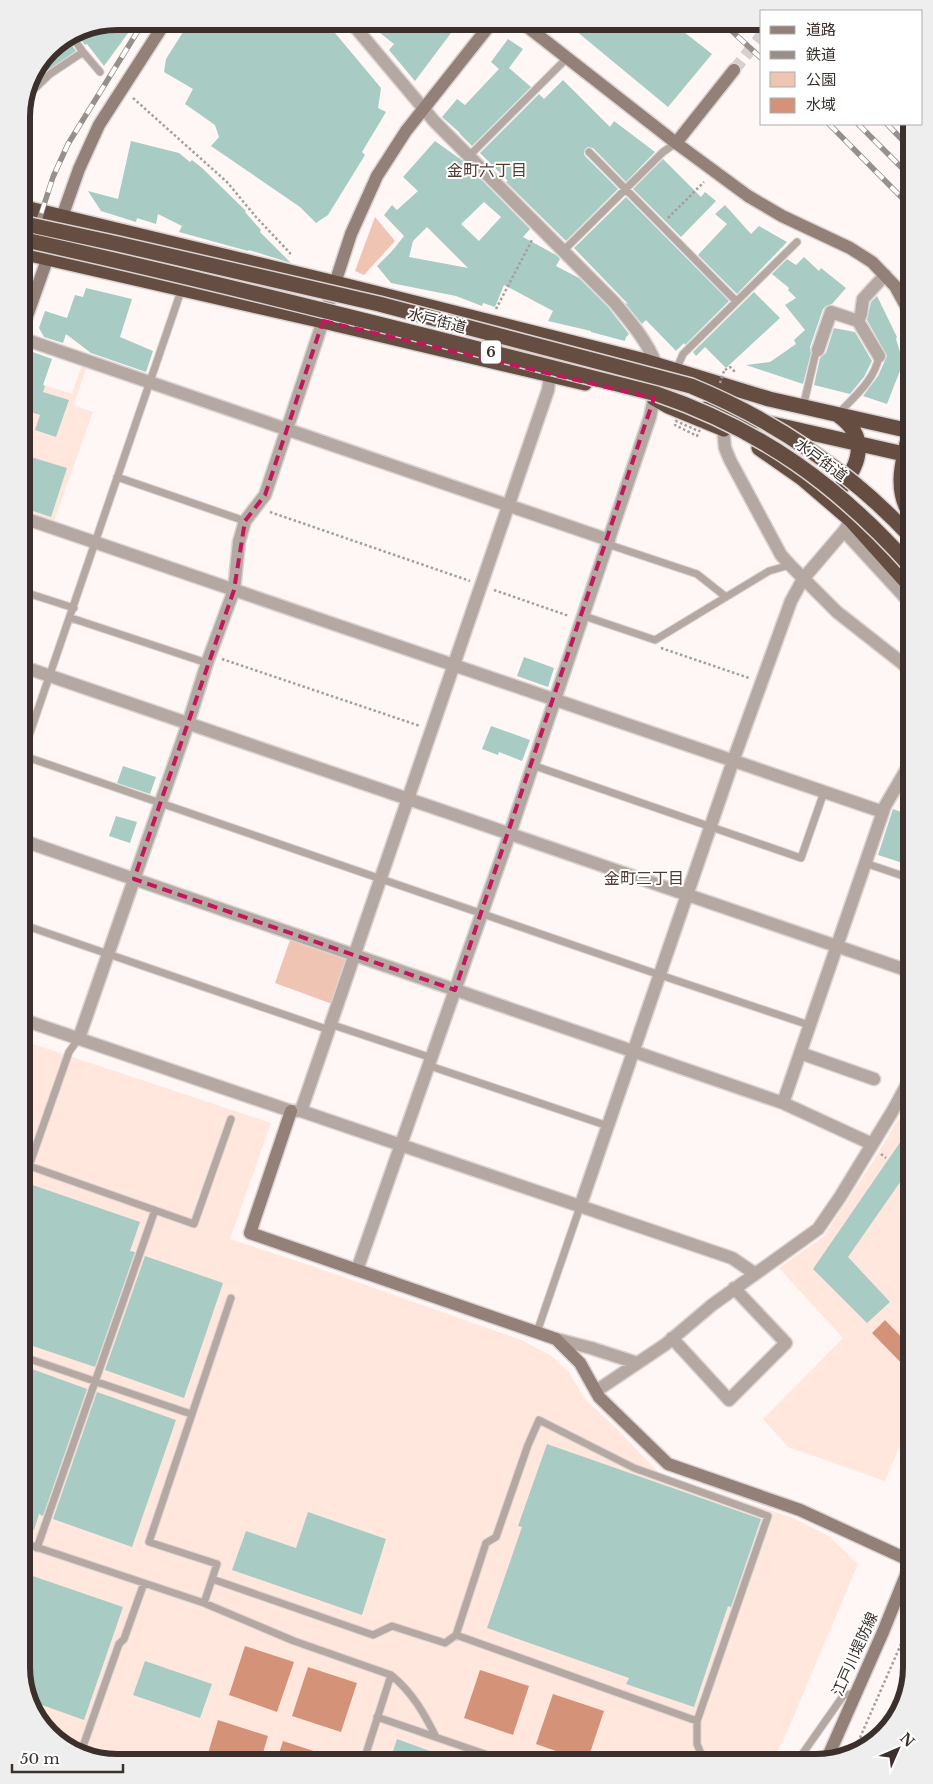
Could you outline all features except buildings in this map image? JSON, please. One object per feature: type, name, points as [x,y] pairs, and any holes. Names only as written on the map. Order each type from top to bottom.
[{"type":"highway","name":"水戸街道","points":[[30,209],[335,283],[656,364],[769,399],[838,415],[903,426]]},
{"type":"highway","name":"水戸街道","points":[[30,225],[379,304],[691,386],[755,415],[815,454],[874,500],[903,529]]},
{"type":"highway","name":"水戸街道","points":[[30,241],[382,325],[657,394],[682,403],[757,438],[802,467],[851,507],[903,559]]},
{"type":"highway","name":"水戸街道","points":[[30,254],[323,321],[550,376],[654,398]]},
{"type":"highway","points":[[654,398],[668,406],[723,428],[776,459],[830,500],[848,526],[903,579]]},
{"type":"highway","points":[[654,398],[903,454]]},
{"type":"highway","points":[[830,500],[848,481],[858,457],[859,444],[853,429],[838,415]]},
{"type":"highway","name":"水戸街道","points":[[903,460],[900,480],[900,492],[903,501]]},
{"type":"street","points":[[62,217],[79,169],[100,125],[160,30]]},
{"type":"street","points":[[357,30],[423,109],[614,302],[633,324],[652,353],[656,364],[654,398],[650,416],[510,833],[358,1270]]},
{"type":"street","points":[[80,1038],[234,590],[239,542],[245,521],[265,495],[335,283],[362,208],[377,176],[406,131],[486,30]]},
{"type":"street","points":[[531,30],[676,143],[748,196],[782,216],[850,248],[872,262],[894,286],[903,302]]},
{"type":"street","points":[[676,143],[734,70]]},
{"type":"street","points":[[30,308],[48,257]]},
{"type":"street","points":[[858,321],[861,314],[862,300],[885,275]]},
{"type":"street","points":[[818,350],[831,312],[858,321],[879,356]]},
{"type":"street","points":[[30,341],[608,542]]},
{"type":"street","points":[[550,376],[548,390],[355,955],[250,1233],[556,1339],[636,1363]]},
{"type":"street","points":[[723,428],[725,448],[730,460],[781,555],[837,612],[903,664]]},
{"type":"street","points":[[30,520],[883,812]]},
{"type":"street","points":[[580,1206],[710,827],[791,600],[803,579],[848,526],[903,594]]},
{"type":"street","points":[[30,669],[903,969]]},
{"type":"street","points":[[784,1103],[885,806],[903,775]]},
{"type":"street","points":[[30,843],[784,1103],[872,1144]]},
{"type":"street","points":[[30,1021],[732,1258],[754,1273]]},
{"type":"street","points":[[800,1053],[874,1079]]},
{"type":"street","points":[[596,1391],[672,1338],[754,1273],[818,1229],[840,1197],[903,1092]]},
{"type":"street","points":[[672,1338],[729,1400],[786,1343],[734,1288]]},
{"type":"street","points":[[556,1339],[580,1363],[599,1397],[668,1464],[800,1510],[903,1556]]},
{"type":"street","name":"江戸川堤防線","points":[[830,1752],[903,1582]]},
{"type":"lane","points":[[75,42],[100,72]]},
{"type":"lane","points":[[36,88],[50,74],[83,52]]},
{"type":"lane","points":[[468,156],[567,58]]},
{"type":"lane","points":[[564,250],[663,152],[676,143]]},
{"type":"lane","points":[[589,152],[736,301]]},
{"type":"lane","points":[[676,370],[683,354],[797,242]]},
{"type":"lane","points":[[30,735],[182,288]]},
{"type":"lane","points":[[803,407],[818,350]]},
{"type":"lane","points":[[838,415],[872,376],[879,356]]},
{"type":"lane","points":[[117,477],[245,521]]},
{"type":"lane","points":[[608,542],[697,574],[726,597]]},
{"type":"lane","points":[[582,619],[655,640],[769,571],[790,565]]},
{"type":"lane","points":[[30,594],[74,608]]},
{"type":"lane","points":[[71,618],[209,659]]},
{"type":"lane","points":[[30,760],[809,1025]]},
{"type":"lane","points":[[532,765],[801,858],[824,792]]},
{"type":"lane","points":[[865,863],[903,876]]},
{"type":"lane","points":[[30,927],[431,1062],[608,1126]]},
{"type":"lane","points":[[30,1163],[69,1052],[80,1038]]},
{"type":"lane","points":[[30,1166],[194,1224],[230,1119]]},
{"type":"lane","points":[[537,1332],[580,1206]]},
{"type":"lane","points":[[37,1548],[154,1210]]},
{"type":"lane","points":[[204,1603],[217,1564],[149,1542],[231,1298]]},
{"type":"lane","points":[[30,1359],[191,1414]]},
{"type":"lane","points":[[212,1579],[373,1635],[392,1626],[445,1643],[456,1635],[486,1543],[496,1537],[528,1445],[539,1420],[634,1468],[768,1516],[697,1721],[697,1744],[701,1754]]},
{"type":"lane","points":[[30,1545],[204,1603],[294,1641],[391,1675],[413,1697],[436,1737]]},
{"type":"lane","points":[[83,1746],[118,1644],[124,1639],[144,1583]]},
{"type":"lane","points":[[456,1635],[697,1721]]},
{"type":"lane","points":[[366,1754],[391,1675]]},
{"type":"lane","points":[[802,1754],[843,1696],[856,1692]]},
{"type":"lane","points":[[377,1717],[485,1754]]},
{"type":"path","points":[[123,88],[227,182],[256,217],[290,253],[289,259]]},
{"type":"path","points":[[661,225],[704,182]]},
{"type":"path","points":[[494,314],[539,226]]},
{"type":"path","points":[[696,430],[676,421],[674,425],[697,436]]},
{"type":"path","points":[[257,507],[582,619]]},
{"type":"path","points":[[652,645],[762,681]]},
{"type":"path","points":[[209,659],[433,730]]},
{"type":"path","points":[[858,1743],[903,1639]]},
{"type":"highlighted area","points":[[323,321],[654,398],[455,990],[134,879],[234,590],[245,521],[265,495]]},
{"type":"shaded area","points":[[82,365],[87,366],[74,405],[93,412],[54,521],[30,512],[30,380],[72,394]]},
{"type":"shaded area","points":[[30,1043],[271,1123],[230,1239],[521,1340],[550,1355],[569,1372],[585,1399],[659,1473],[793,1518],[830,1537],[858,1564],[776,1754],[112,1754],[84,1747],[64,1736],[48,1720],[37,1700],[32,1684],[30,1667]]},
{"type":"shaded area","points":[[898,1119],[903,1123],[903,1438],[885,1481],[788,1447],[763,1419],[843,1338],[779,1268],[824,1236],[879,1152]]},
{"type":"green space","points":[[375,217],[395,241],[364,275],[355,271]]},
{"type":"green space","points":[[290,940],[349,960],[335,1005],[275,983]]},
{"type":"water","points":[[885,1320],[903,1339],[903,1365],[872,1333]]},
{"type":"water","points":[[245,1646],[294,1662],[277,1712],[229,1695]]},
{"type":"water","points":[[308,1667],[357,1683],[341,1732],[292,1716]]},
{"type":"water","points":[[480,1670],[529,1686],[513,1735],[464,1718]]},
{"type":"water","points":[[553,1694],[604,1711],[590,1754],[564,1754],[536,1744]]},
{"type":"water","points":[[218,1720],[268,1736],[263,1754],[208,1754]]},
{"type":"water","points":[[283,1741],[323,1754],[279,1754]]},
{"type":"tunnel","points":[[734,70],[760,38]]},
{"type":"railway","points":[[30,248],[53,177],[68,144],[138,30]]},
{"type":"railway","points":[[731,30],[760,57]]},
{"type":"railway","points":[[830,125],[903,199]]},
{"type":"railway","points":[[859,125],[903,169]]},
{"type":"railway","points":[[888,125],[903,141]]},
{"type":"district","name":"金町六丁目","points":[[487,170]]},
{"type":"district","name":"金町三丁目","points":[[644,878]]}]
